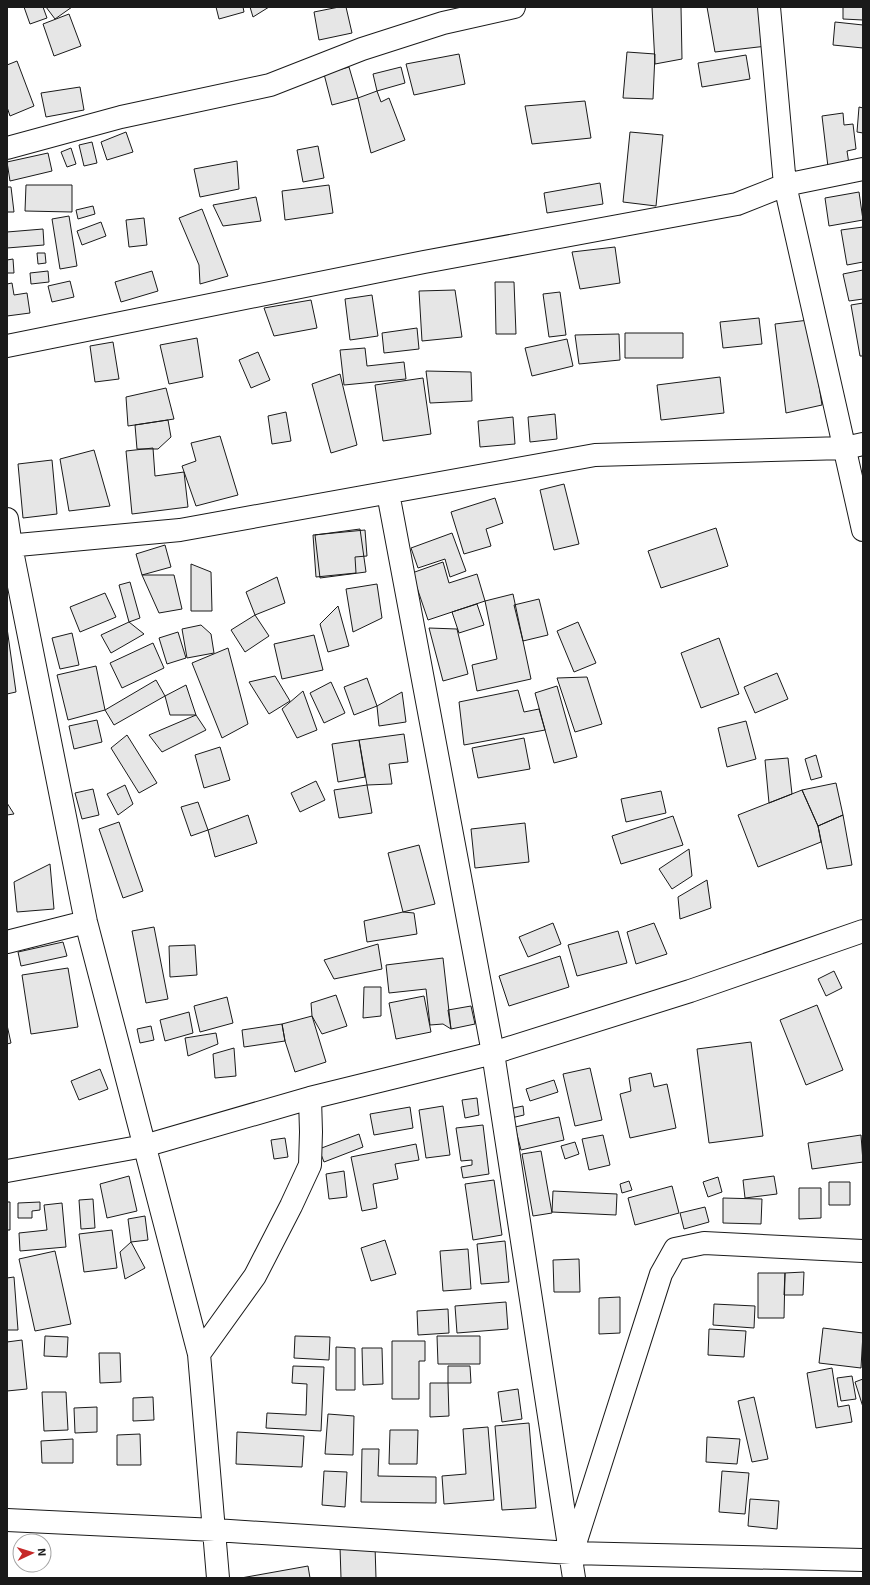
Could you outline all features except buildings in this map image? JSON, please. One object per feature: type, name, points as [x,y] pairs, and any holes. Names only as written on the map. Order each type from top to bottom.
[{"type":"street","points":[[7,148],[121,117],[270,85],[362,49],[443,23],[514,7]]},
{"type":"street","points":[[769,7],[785,185],[854,446],[863,530]]},
{"type":"street","points":[[7,346],[424,262],[737,204],[785,185],[863,169]]},
{"type":"street","points":[[9,546],[180,530],[595,455],[854,446]]},
{"type":"street","points":[[388,493],[493,1053],[574,1578]]},
{"type":"street","points":[[7,519],[9,546],[86,922],[199,1354],[218,1578]]},
{"type":"street","points":[[7,942],[86,922]]},
{"type":"street","points":[[7,1171],[144,1146],[310,1098],[493,1053],[690,991],[863,931]]},
{"type":"street","points":[[199,1354],[255,1276],[292,1206],[310,1165],[310,1098]]},
{"type":"street","points":[[571,1554],[661,1274],[675,1249],[704,1243],[863,1251]]},
{"type":"street","points":[[7,1520],[215,1530],[571,1554],[863,1560]]}]
